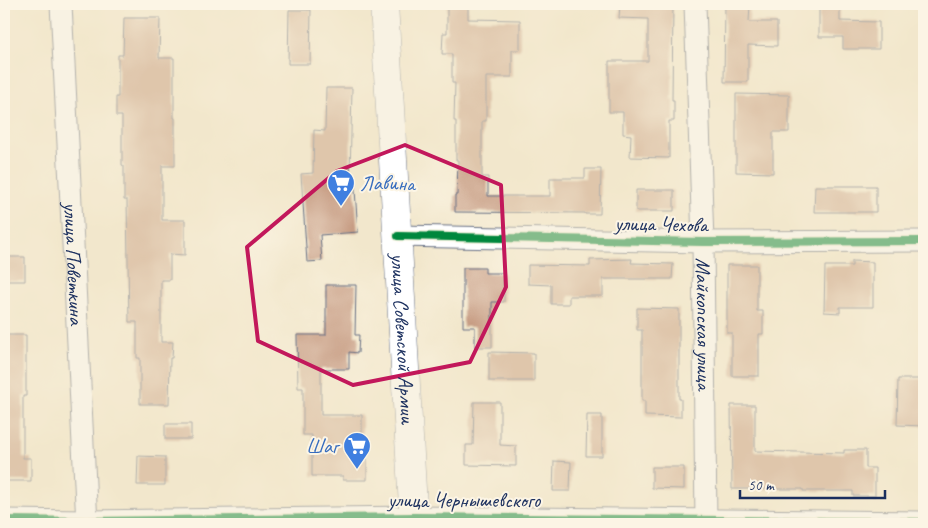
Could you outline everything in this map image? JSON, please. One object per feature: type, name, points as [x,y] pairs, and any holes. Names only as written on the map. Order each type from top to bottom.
[{"type":"main road","name":"улица Советской Армии","points":[[384,4],[414,521]]},
{"type":"street","name":"улица Поветкина","points":[[61,4],[87,523]]},
{"type":"street","name":"Майкопская улица","points":[[695,4],[703,242],[706,522]]},
{"type":"street","name":"улица Чехова","points":[[398,236],[703,242],[924,241]]},
{"type":"street","name":"улица Чернышевского","points":[[4,520],[87,523],[414,521],[924,522]]},
{"type":"highlighted area","points":[[405,145],[501,185],[506,287],[470,362],[353,385],[258,341],[247,247],[337,171]]},
{"type":"building","points":[[447,4],[468,4],[468,19],[520,20],[520,50],[512,50],[512,77],[486,77],[486,121],[482,121],[482,177],[488,177],[488,196],[550,196],[550,178],[585,178],[585,169],[601,169],[600,214],[455,212],[458,160],[456,160],[456,121],[454,121],[455,83],[452,83],[452,54],[442,54],[443,33],[447,33]]},
{"type":"building","points":[[620,4],[673,4],[672,100],[674,100],[674,121],[669,121],[669,158],[630,157],[631,135],[623,134],[623,112],[609,112],[609,61],[648,61],[648,19],[619,18]]},
{"type":"building","points":[[725,4],[750,4],[749,22],[777,22],[777,46],[748,45],[748,82],[724,82]]},
{"type":"building","points":[[819,4],[840,4],[840,21],[879,22],[879,49],[843,49],[843,37],[819,37]]},
{"type":"building","points":[[289,10],[311,10],[310,64],[288,64]]},
{"type":"building","points":[[124,18],[160,18],[159,58],[174,58],[175,166],[162,166],[162,220],[185,220],[185,255],[170,254],[170,280],[161,280],[161,342],[173,342],[172,358],[170,358],[169,404],[140,404],[140,358],[137,358],[137,322],[129,322],[127,200],[124,200],[122,116],[116,116],[118,55],[123,55]]},
{"type":"building","points":[[326,88],[352,88],[350,177],[354,176],[358,232],[320,235],[322,261],[307,262],[301,174],[313,173],[314,130],[325,131]]},
{"type":"building","points":[[736,94],[789,95],[789,132],[773,132],[773,173],[736,172]]},
{"type":"building","points":[[815,186],[876,186],[876,212],[814,212]]},
{"type":"building","points":[[636,190],[674,190],[674,211],[636,211]]},
{"type":"building","points":[[4,257],[25,257],[25,281],[4,281]]},
{"type":"building","points":[[632,259],[631,263],[673,264],[672,279],[603,279],[603,296],[569,296],[569,304],[551,304],[551,285],[528,284],[528,265],[590,266],[590,260]]},
{"type":"building","points":[[852,261],[873,262],[873,307],[840,307],[840,313],[824,312],[825,266],[852,266]]},
{"type":"building","points":[[727,265],[757,265],[757,311],[763,311],[763,334],[759,334],[759,376],[732,376],[732,333],[727,333]]},
{"type":"building","points":[[463,268],[485,268],[485,273],[504,273],[504,302],[492,302],[492,347],[475,347],[475,327],[463,327]]},
{"type":"building","points":[[326,285],[356,285],[355,335],[359,335],[358,353],[349,352],[349,369],[321,369],[321,415],[362,415],[362,459],[367,459],[367,480],[343,480],[343,476],[312,476],[312,435],[303,435],[303,388],[298,388],[297,335],[326,335]]},
{"type":"building","points":[[637,308],[679,309],[679,399],[681,399],[681,417],[645,416],[645,401],[642,401],[642,330],[637,330]]},
{"type":"building","points":[[4,335],[26,335],[26,396],[23,396],[23,458],[31,458],[31,481],[4,481]]},
{"type":"building","points":[[489,352],[534,353],[534,381],[489,381]]},
{"type":"building","points":[[898,379],[924,379],[924,426],[897,425]]},
{"type":"building","points":[[474,402],[500,402],[500,445],[516,446],[516,466],[466,465],[466,445],[473,445]]},
{"type":"building","points":[[731,405],[755,405],[755,451],[844,453],[844,450],[866,450],[866,468],[875,468],[875,496],[853,496],[853,491],[732,489]]},
{"type":"building","points":[[587,415],[602,415],[602,456],[586,456]]},
{"type":"building","points":[[165,424],[191,424],[191,439],[165,439]]},
{"type":"building","points":[[138,456],[165,457],[165,485],[137,485]]},
{"type":"building","points":[[554,461],[571,462],[570,491],[553,491]]},
{"type":"building","points":[[652,467],[684,467],[684,489],[652,488]]},
{"type":"cycle path","points":[[398,236],[703,242],[924,241]]},
{"type":"cycle path","points":[[4,520],[87,521],[414,517],[924,522]]},
{"type":"place","name":"Лавина","points":[[341,207]]},
{"type":"place","name":"Шаг","points":[[357,470]]}]
